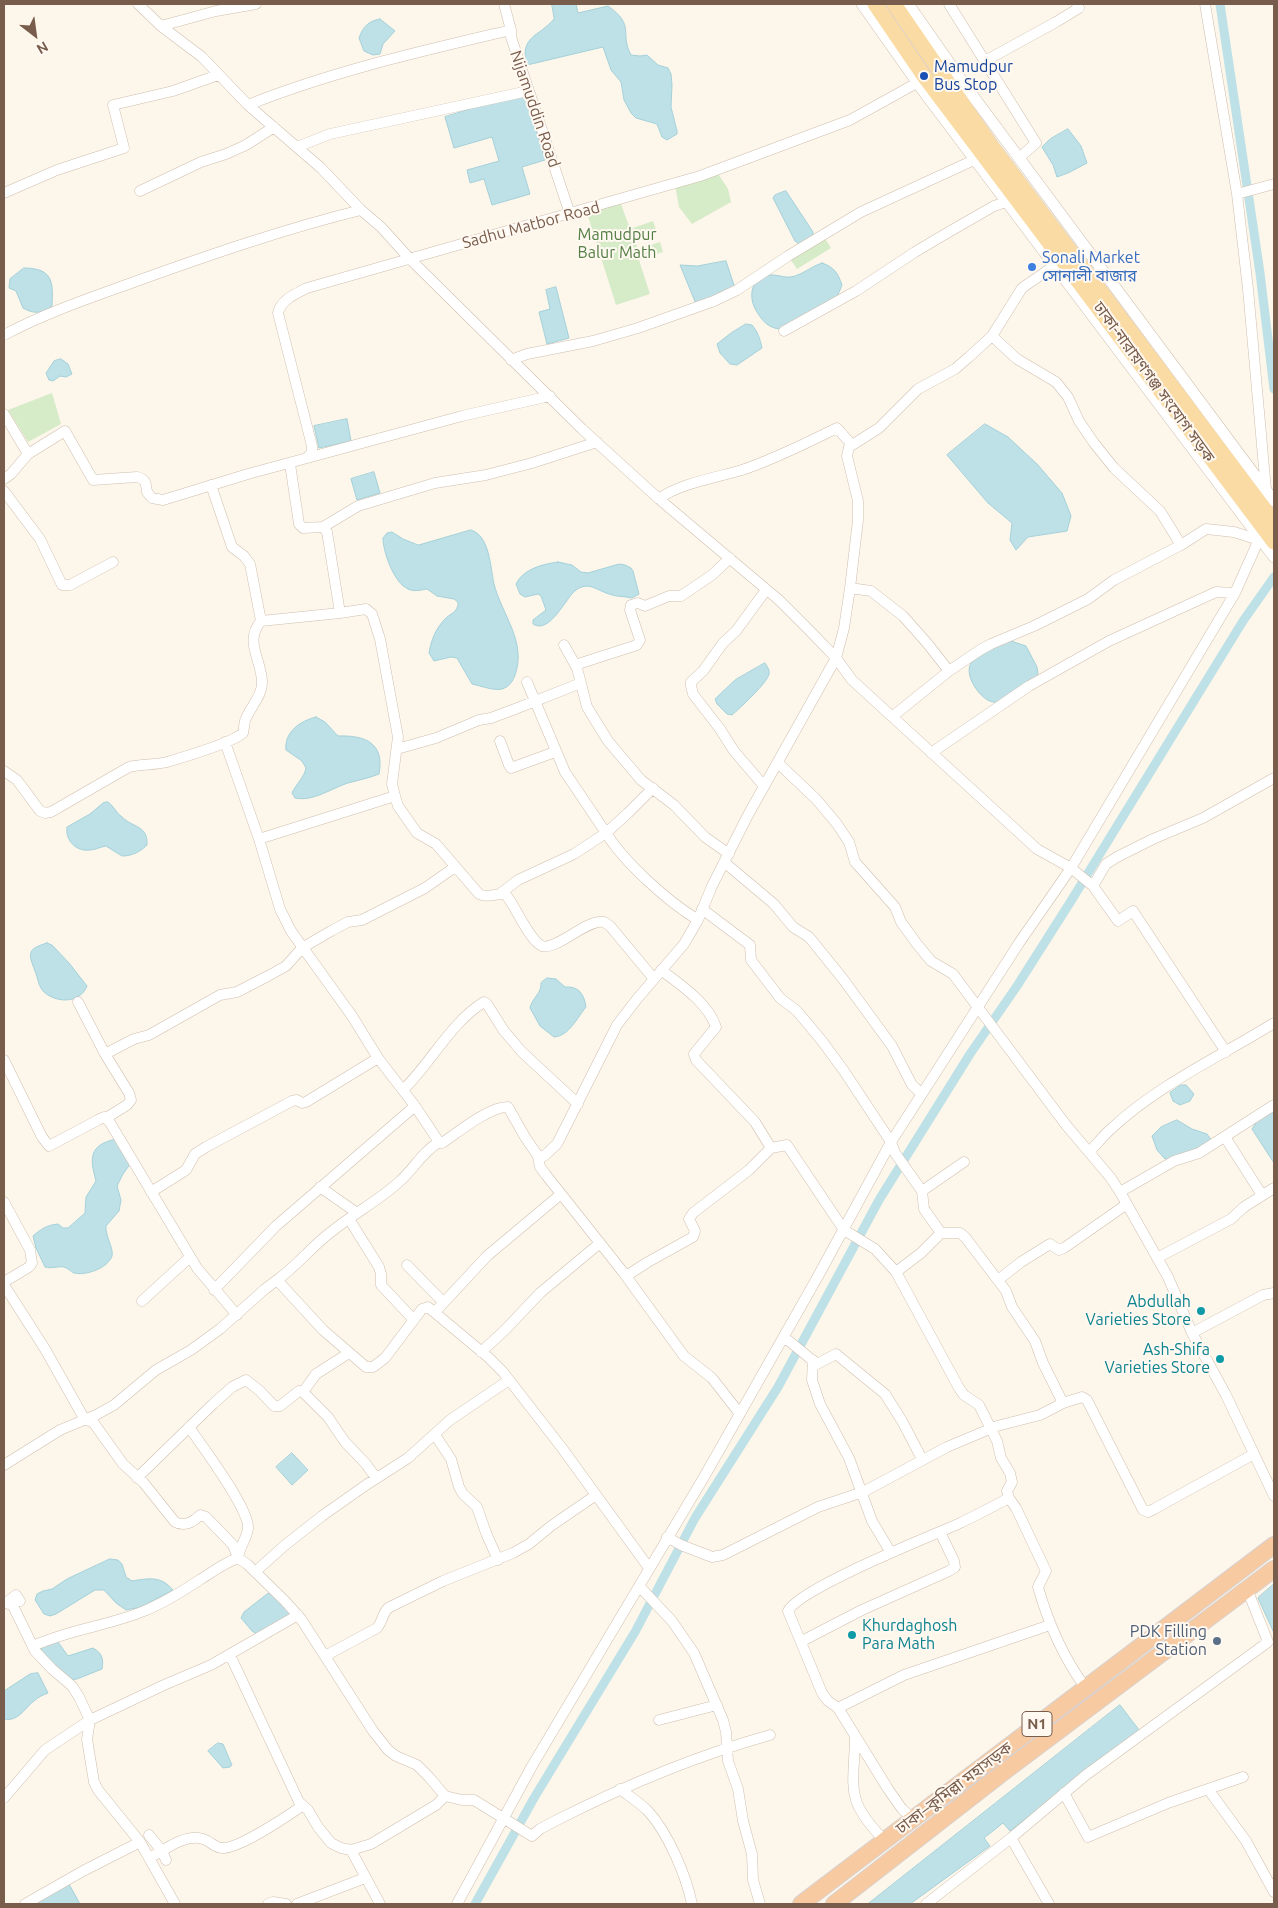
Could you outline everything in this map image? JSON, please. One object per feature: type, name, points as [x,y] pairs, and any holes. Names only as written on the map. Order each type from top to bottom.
[{"type":"highway","name":"ঢাকা–কুমিল্লা মহাসড়ক","points":[[801,1904],[1274,1545]]},
{"type":"highway","name":"ঢাকা–কুমিল্লা মহাসড়ক","points":[[834,1904],[1005,1771],[1274,1569]]},
{"type":"main road","name":"ঢাকা-নারায়ণগঞ্জ সংযোগ সড়ক","points":[[875,4],[922,81],[1118,333],[1183,430],[1274,542]]},
{"type":"main road","name":"ঢাকা-নারায়ণগঞ্জ সংযোগ সড়ক","points":[[894,4],[931,47],[992,147],[1274,522]]},
{"type":"street","points":[[138,4],[161,26],[202,57],[248,105],[321,168],[511,360],[597,442],[659,499],[779,600],[836,658],[852,680],[931,753],[1037,849],[1073,870],[1093,886],[1118,921],[1133,911],[1226,1052]]},
{"type":"street","points":[[161,26],[256,4]]},
{"type":"street","name":"Nijamuddin Road","points":[[504,4],[511,37],[570,214]]},
{"type":"street","points":[[862,4],[922,81],[974,160],[1054,266],[1183,430],[1274,557]]},
{"type":"street","points":[[908,4],[931,47],[1019,158],[1274,500]]},
{"type":"street","points":[[949,4],[1036,143],[1019,158]]},
{"type":"street","points":[[985,61],[1079,8],[1077,4]]},
{"type":"street","points":[[1205,4],[1237,194],[1249,299],[1266,490]]},
{"type":"street","points":[[248,105],[293,87],[338,74],[409,54],[511,30]]},
{"type":"street","points":[[4,193],[57,170],[124,148],[113,105],[173,91],[218,75]]},
{"type":"street","name":"Sadhu Matbor Road","points":[[307,458],[312,452],[312,446],[278,313],[280,306],[294,295],[307,288],[409,258],[700,176],[785,146],[850,120],[922,81]]},
{"type":"street","points":[[297,147],[330,134],[528,91]]},
{"type":"street","points":[[140,191],[201,162],[246,145],[274,127]]},
{"type":"street","points":[[511,360],[527,354],[602,338],[656,322],[714,301],[737,290],[788,256],[861,212],[974,160]]},
{"type":"street","points":[[1237,194],[1270,185]]},
{"type":"street","points":[[784,331],[856,291],[947,233],[994,206],[1006,202]]},
{"type":"street","points":[[4,335],[69,305],[163,272],[261,238],[361,210]]},
{"type":"street","points":[[538,1156],[544,1156],[557,1144],[617,1025],[684,944],[698,920],[726,858],[764,786],[836,658],[844,628],[856,542],[858,501],[848,456],[849,447],[878,428],[918,389],[955,369],[992,336],[1022,288],[1054,266]]},
{"type":"street","points":[[992,336],[1018,359],[1056,382],[1068,397],[1079,421],[1094,443],[1114,468],[1160,511],[1180,545]]},
{"type":"street","points":[[4,479],[11,474],[28,454],[65,431],[93,480],[142,478],[146,483],[147,492],[152,498],[163,500],[462,416],[550,396]]},
{"type":"street","points":[[4,414],[28,454]]},
{"type":"street","points":[[659,499],[683,487],[760,463],[837,428],[851,444]]},
{"type":"street","points":[[290,464],[299,524],[303,528],[323,527],[358,506],[435,483],[486,475],[522,466],[597,442]]},
{"type":"street","points":[[211,485],[232,547],[244,556],[250,564],[261,621]]},
{"type":"street","points":[[4,491],[40,539],[62,585],[70,585],[113,562]]},
{"type":"street","points":[[323,527],[327,532],[331,549],[340,613]]},
{"type":"street","points":[[893,716],[949,671],[991,644],[1034,626],[1088,599],[1114,580],[1206,529],[1234,532],[1259,538]]},
{"type":"street","points":[[457,1904],[506,1822],[532,1766],[640,1587],[667,1537],[786,1340],[848,1232],[891,1142],[922,1094],[981,1012],[1019,943],[1073,870],[1235,593],[1259,538]]},
{"type":"street","points":[[575,665],[637,645],[640,640],[630,610],[631,605],[638,603],[645,606],[669,596],[681,596],[712,575],[730,558]]},
{"type":"street","points":[[850,588],[871,591],[902,616],[949,671]]},
{"type":"street","points":[[764,786],[734,751],[694,694],[691,682],[736,631],[766,590]]},
{"type":"street","points":[[931,753],[1044,676],[1109,641],[1216,592],[1235,593]]},
{"type":"street","points":[[4,771],[17,780],[40,811],[45,813],[51,812],[129,767],[143,763],[166,762],[238,737],[243,733],[244,721],[252,710],[262,685],[262,673],[254,650],[255,628],[261,621],[366,609],[372,614],[380,639],[398,736],[392,784],[394,796],[398,806],[414,829],[422,837],[436,844],[479,894],[484,897],[501,893],[518,880],[574,854],[606,833],[652,788]]},
{"type":"street","points":[[564,645],[575,665],[587,707],[600,730],[641,780],[678,810],[774,904],[793,927],[809,937],[843,978],[892,1046],[912,1085],[922,1094]]},
{"type":"street","points":[[527,682],[555,752],[573,787],[606,833],[635,868],[670,901],[698,920]]},
{"type":"street","points":[[397,749],[436,738],[479,720],[491,718],[581,683]]},
{"type":"street","points":[[500,740],[511,768],[555,752]]},
{"type":"street","points":[[225,742],[259,839],[280,909],[291,931],[352,1016],[378,1058],[415,1106],[439,1142]]},
{"type":"street","points":[[778,763],[794,776],[824,808],[844,834],[855,862],[895,907],[902,922],[917,944],[931,961],[953,974],[1066,1125],[1090,1151],[1120,1192],[1175,1291],[1192,1334],[1274,1496]]},
{"type":"street","points":[[1093,886],[1106,864],[1117,857],[1153,839],[1204,818],[1274,778]]},
{"type":"street","points":[[259,839],[394,796]]},
{"type":"street","points":[[105,1054],[134,1039],[149,1035],[220,995],[237,992],[268,976],[286,966],[302,948],[348,922],[362,920],[424,888],[455,867]]},
{"type":"street","points":[[501,893],[506,895],[512,902],[530,934],[542,946],[549,946],[598,922],[604,922],[610,926],[654,979]]},
{"type":"street","points":[[702,909],[750,945],[751,960],[780,998],[797,1011],[822,1041],[844,1071],[891,1142],[895,1153],[922,1191],[924,1208],[941,1233]]},
{"type":"street","points":[[662,970],[696,999],[714,1021],[716,1027],[694,1054],[696,1060],[755,1122],[771,1148]]},
{"type":"street","points":[[4,1060],[42,1138],[49,1146],[98,1120],[106,1118],[127,1105],[131,1100],[129,1093],[105,1054],[78,1002]]},
{"type":"street","points":[[403,1090],[420,1073],[462,1020],[484,1002],[504,1031],[522,1052],[578,1104]]},
{"type":"street","points":[[1090,1151],[1111,1128],[1139,1106],[1274,1023]]},
{"type":"street","points":[[151,1192],[186,1170],[195,1154],[206,1147],[292,1101],[306,1102],[378,1058]]},
{"type":"street","points":[[1120,1192],[1174,1162],[1199,1153],[1274,1105]]},
{"type":"street","points":[[214,1290],[276,1226],[415,1106]]},
{"type":"street","points":[[4,1465],[60,1430],[114,1405],[156,1370],[205,1341],[265,1289],[288,1272],[330,1232],[396,1185],[408,1173],[421,1155],[439,1142],[442,1142],[497,1108],[508,1107],[538,1156],[540,1167],[626,1276],[684,1356],[712,1378],[740,1414]]},
{"type":"street","points":[[106,1118],[109,1120],[190,1257],[214,1290],[237,1315]]},
{"type":"street","points":[[1225,1137],[1262,1195]]},
{"type":"street","points":[[626,1276],[693,1237],[695,1230],[689,1219],[694,1213],[749,1170],[771,1148],[787,1145],[848,1232],[870,1247],[896,1272],[959,1388],[964,1395],[979,1405],[997,1441],[1001,1458],[1010,1473],[1012,1482],[1007,1491],[1009,1498],[1016,1508],[1046,1571],[1038,1587],[1050,1624],[1075,1674],[1085,1687]]},
{"type":"street","points":[[922,1191],[964,1162]]},
{"type":"street","points":[[320,1188],[353,1216],[379,1267],[382,1285],[414,1320]]},
{"type":"street","points":[[1157,1258],[1231,1219],[1244,1207],[1274,1188]]},
{"type":"street","points":[[435,1312],[487,1256],[561,1194]]},
{"type":"street","points":[[4,1202],[30,1250],[32,1263],[4,1284],[40,1341],[85,1420],[93,1422],[123,1464],[149,1490],[175,1522],[179,1524],[186,1523],[195,1520],[200,1515],[206,1517],[233,1545],[238,1558],[255,1572],[298,1615],[373,1731],[385,1746],[396,1756],[416,1765],[445,1796],[462,1800],[474,1800],[506,1822],[532,1836],[540,1828],[647,1777],[726,1747],[770,1735]]},
{"type":"street","points":[[998,1280],[1021,1262],[1050,1244],[1059,1250],[1064,1248],[1126,1204]]},
{"type":"street","points":[[896,1272],[921,1253],[941,1233],[960,1233],[1006,1291],[1012,1307],[1035,1341],[1043,1363],[1063,1403]]},
{"type":"street","points":[[482,1352],[516,1320],[529,1302],[600,1243]]},
{"type":"street","points":[[142,1301],[190,1257]]},
{"type":"street","points":[[407,1265],[443,1302]]},
{"type":"street","points":[[276,1280],[323,1330],[366,1367],[373,1367],[385,1358],[422,1309],[428,1307],[435,1312],[482,1352],[510,1380],[649,1568]]},
{"type":"street","points":[[1192,1334],[1263,1295],[1274,1293]]},
{"type":"street","points":[[786,1340],[817,1364],[836,1354],[878,1388],[889,1400],[922,1460]]},
{"type":"street","points":[[303,1392],[316,1374],[350,1353]]},
{"type":"street","points":[[813,1360],[812,1380],[820,1404],[838,1435],[863,1492],[872,1521],[891,1553]]},
{"type":"street","points":[[137,1478],[239,1382],[246,1380],[252,1383],[274,1406],[280,1406],[299,1391],[303,1392],[328,1417],[345,1442],[366,1464],[376,1478]]},
{"type":"street","points":[[255,1572],[322,1516],[408,1458],[463,1411],[510,1380]]},
{"type":"street","points":[[667,1537],[712,1557],[723,1555],[818,1507],[863,1492],[948,1446],[990,1428],[1040,1415],[1063,1403],[1082,1397],[1087,1400],[1143,1510],[1148,1512],[1254,1454]]},
{"type":"street","points":[[189,1427],[238,1502],[248,1521],[248,1530],[239,1550],[238,1558]]},
{"type":"street","points":[[434,1435],[451,1459],[459,1487],[463,1494],[478,1507],[498,1560]]},
{"type":"street","points":[[325,1656],[377,1628],[382,1622],[384,1612],[388,1608],[443,1582],[498,1560],[529,1544],[551,1526],[596,1496]]},
{"type":"street","points":[[914,1820],[902,1809],[838,1708],[828,1701],[822,1693],[788,1610],[791,1606],[828,1583],[1009,1498]]},
{"type":"street","points":[[802,1641],[862,1610],[949,1571],[954,1567],[954,1561],[940,1532]]},
{"type":"street","points":[[33,1646],[61,1634],[141,1612],[161,1603],[224,1563],[238,1558]]},
{"type":"street","points":[[640,1587],[681,1632],[694,1653],[717,1706],[726,1732],[728,1761],[738,1789],[743,1821],[752,1854],[753,1880],[760,1904]]},
{"type":"street","points":[[926,1904],[1011,1838],[1086,1775],[1268,1642],[1248,1589]]},
{"type":"street","points":[[5,1602],[16,1595],[20,1601]]},
{"type":"street","points":[[5,1602],[13,1606],[33,1646],[52,1669],[72,1686],[90,1720],[86,1739],[94,1782],[98,1790],[140,1842],[175,1904]]},
{"type":"street","points":[[4,1798],[45,1750],[90,1720],[164,1685],[199,1672],[230,1656],[298,1615]]},
{"type":"street","points":[[838,1708],[904,1675],[1050,1624]]},
{"type":"street","points":[[230,1656],[272,1748],[302,1806],[308,1810],[318,1827],[331,1843],[351,1850],[371,1844],[436,1805],[445,1796]]},
{"type":"street","points":[[659,1720],[717,1706]]},
{"type":"street","points":[[855,1737],[854,1795],[859,1810],[869,1824],[885,1840]]},
{"type":"street","points":[[1064,1793],[1088,1837],[1168,1803],[1243,1777]]},
{"type":"street","points":[[620,1789],[647,1810],[656,1822],[684,1874],[692,1904]]},
{"type":"street","points":[[1208,1790],[1246,1841],[1274,1892]]},
{"type":"street","points":[[150,1858],[164,1856],[188,1839],[199,1838],[206,1840],[217,1848],[225,1848],[259,1833],[302,1806]]},
{"type":"street","points":[[149,1835],[164,1856]]},
{"type":"street","points":[[1011,1838],[1049,1904]]},
{"type":"street","points":[[25,1904],[82,1871],[140,1842]]},
{"type":"street","points":[[351,1850],[380,1904]]},
{"type":"street","points":[[296,1904],[365,1878]]},
{"type":"street","points":[[268,1904],[273,1902],[286,1904]]},
{"type":"green space","points":[[717,172],[728,189],[731,202],[692,224],[679,207],[675,185]]},
{"type":"green space","name":"Mamudpur Balur Math","points":[[619,201],[630,229],[653,221],[656,230],[634,238],[638,249],[660,242],[663,252],[639,260],[650,294],[616,305],[586,210]]},
{"type":"green space","points":[[824,237],[831,248],[797,269],[789,257]]},
{"type":"green space","points":[[52,393],[61,424],[28,442],[8,410]]},
{"type":"water","points":[[552,4],[576,4],[578,13],[608,6],[617,13],[626,29],[626,40],[631,55],[647,55],[658,65],[668,68],[671,74],[671,107],[677,134],[667,140],[662,137],[657,124],[636,118],[631,113],[624,100],[621,82],[611,70],[603,47],[527,65],[525,55],[528,42],[554,19]]},
{"type":"water","points":[[380,19],[395,31],[383,44],[380,54],[373,55],[364,51],[359,38],[366,25]]},
{"type":"water","points":[[525,93],[545,160],[522,167],[530,194],[492,205],[484,179],[470,183],[467,170],[499,161],[492,137],[454,148],[445,117]]},
{"type":"water","points":[[1068,129],[1081,146],[1087,163],[1057,177],[1053,165],[1042,147],[1050,139]]},
{"type":"water","points":[[786,191],[813,232],[813,236],[799,244],[795,241],[773,198],[775,195]]},
{"type":"water","points":[[726,261],[735,288],[696,304],[680,265],[697,266]]},
{"type":"water","points":[[822,263],[833,269],[839,277],[842,285],[837,297],[780,329],[769,326],[764,322],[752,300],[755,283],[765,276],[792,277],[799,275]]},
{"type":"water","points":[[24,268],[41,271],[50,278],[52,306],[49,309],[34,312],[23,308],[16,291],[9,288],[10,279]]},
{"type":"water","points":[[556,287],[569,338],[547,344],[539,312],[550,309],[546,290]]},
{"type":"water","points":[[746,324],[752,325],[754,328],[762,348],[737,365],[730,364],[720,353],[717,344]]},
{"type":"water","points":[[61,359],[68,364],[72,374],[66,377],[60,376],[53,381],[49,380],[46,373],[54,361]]},
{"type":"water","points":[[347,419],[351,441],[319,448],[314,426]]},
{"type":"water","points":[[985,424],[1008,437],[1037,464],[1062,493],[1071,516],[1067,531],[1028,537],[1016,550],[1010,540],[1012,523],[988,503],[947,455]]},
{"type":"water","points":[[374,472],[380,493],[357,500],[351,479]]},
{"type":"water","points":[[471,530],[482,538],[486,545],[494,584],[516,640],[518,663],[515,675],[510,684],[502,689],[491,689],[472,684],[457,658],[451,657],[434,661],[429,653],[434,636],[444,620],[455,611],[458,602],[454,599],[437,596],[427,589],[413,590],[403,586],[390,566],[383,544],[383,538],[387,533],[392,532],[418,545]]},
{"type":"water","points":[[558,562],[572,565],[581,572],[588,573],[619,564],[625,565],[633,571],[639,594],[632,598],[612,595],[589,586],[581,587],[572,594],[551,620],[539,626],[533,624],[533,620],[546,610],[541,596],[538,594],[525,597],[520,594],[516,584],[528,571],[546,564]]},
{"type":"water","points":[[1008,640],[1026,646],[1037,667],[1038,674],[1017,692],[1003,700],[993,702],[978,691],[971,679],[969,667],[980,655]]},
{"type":"water","points":[[765,663],[769,673],[764,683],[732,715],[727,714],[717,704],[715,699],[735,680]]},
{"type":"water","points":[[316,717],[325,722],[338,736],[357,737],[371,743],[379,755],[379,774],[348,783],[309,798],[295,798],[292,793],[304,775],[306,768],[302,761],[286,750],[286,744],[294,728],[304,721]]},
{"type":"water","points":[[108,802],[126,821],[142,830],[145,834],[147,845],[142,850],[122,856],[106,846],[85,850],[72,844],[68,836],[67,827],[90,814],[103,803]]},
{"type":"water","points":[[47,943],[52,945],[69,963],[87,986],[79,996],[73,999],[61,1000],[49,996],[40,987],[30,956],[36,947]]},
{"type":"water","points":[[547,978],[556,979],[565,987],[577,989],[584,998],[586,1007],[568,1030],[554,1037],[540,1026],[530,1008],[540,990],[541,983]]},
{"type":"water","points":[[1181,1085],[1186,1085],[1194,1094],[1190,1101],[1180,1105],[1173,1101],[1170,1093]]},
{"type":"water","points":[[1274,1109],[1274,1163],[1252,1129],[1257,1121]]},
{"type":"water","points":[[1177,1120],[1192,1129],[1207,1134],[1212,1141],[1207,1145],[1171,1159],[1165,1159],[1157,1150],[1152,1136],[1161,1127]]},
{"type":"water","points":[[116,1139],[131,1163],[117,1186],[121,1200],[119,1211],[106,1226],[112,1253],[110,1260],[96,1270],[79,1274],[64,1267],[45,1267],[36,1248],[33,1236],[51,1225],[58,1224],[63,1228],[68,1228],[85,1213],[86,1197],[96,1181],[92,1160],[93,1154],[100,1145]]},
{"type":"water","points":[[292,1453],[308,1470],[292,1485],[276,1467]]},
{"type":"water","points":[[110,1559],[118,1560],[122,1564],[126,1577],[132,1581],[144,1579],[160,1580],[169,1585],[173,1590],[141,1607],[126,1610],[116,1603],[104,1590],[95,1590],[56,1614],[50,1616],[44,1614],[35,1600],[37,1594],[52,1589],[67,1579]]},
{"type":"water","points":[[1274,1584],[1274,1633],[1258,1598]]},
{"type":"water","points":[[271,1593],[288,1608],[291,1616],[257,1634],[241,1618],[244,1612]]},
{"type":"water","points":[[52,1641],[58,1642],[68,1656],[93,1648],[102,1657],[102,1669],[77,1679],[67,1680],[43,1655],[41,1650],[43,1645]]},
{"type":"water","points":[[38,1673],[48,1693],[37,1698],[17,1717],[4,1719],[4,1691],[30,1674]]},
{"type":"water","points":[[1120,1705],[1139,1730],[1010,1831],[1003,1823],[984,1838],[990,1846],[910,1904],[868,1904]]},
{"type":"water","points":[[218,1743],[223,1744],[232,1765],[230,1767],[223,1768],[208,1751]]},
{"type":"water","points":[[69,1884],[80,1904],[27,1904]]},
{"type":"waterway","points":[[1220,4],[1260,273],[1274,389]]},
{"type":"waterway","points":[[475,1904],[534,1798],[635,1632],[695,1518],[778,1387],[879,1200],[970,1054],[1017,986],[1071,901],[1243,621],[1274,577]]},
{"type":"place","name":"Mamudpur Bus Stop","points":[[924,76]]},
{"type":"place","name":"Sonali Market সোনালী বাজার","points":[[1032,267]]},
{"type":"place","name":"Abdullah Varieties Store","points":[[1201,1311]]},
{"type":"place","name":"Ash-Shifa Varieties Store","points":[[1220,1359]]},
{"type":"place","name":"Khurdaghosh Para Math","points":[[852,1635]]},
{"type":"place","name":"PDK Filling Station","points":[[1217,1641]]}]
